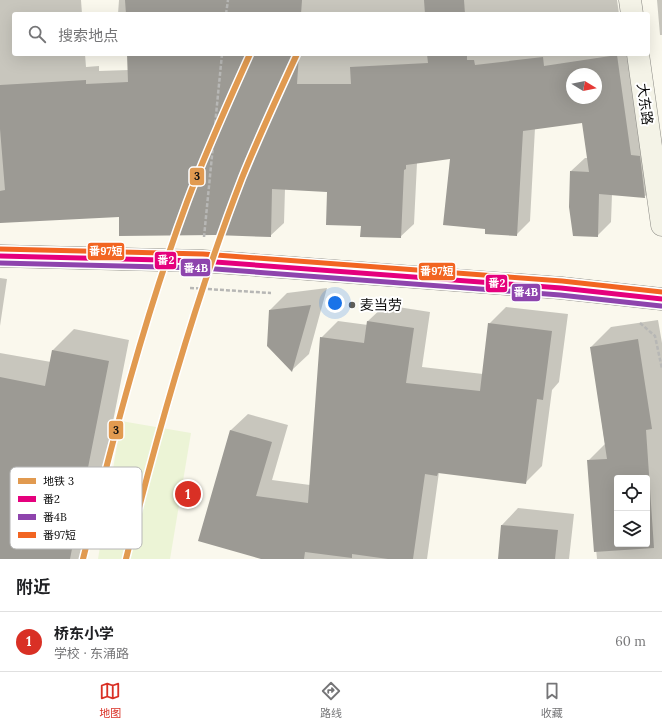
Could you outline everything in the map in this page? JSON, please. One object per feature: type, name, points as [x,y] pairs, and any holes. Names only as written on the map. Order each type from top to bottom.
[{"type":"street","points":[[630,0],[632,12]]},
{"type":"street","name":"大东路","points":[[638,56],[662,225]]},
{"type":"street","points":[[0,256],[202,261],[562,288],[662,299]]},
{"type":"path","points":[[226,12],[228,0]]},
{"type":"path","points":[[202,261],[222,56]]},
{"type":"green space","points":[[121,421],[191,433],[170,559],[98,559],[100,549],[142,549],[142,467],[113,467]]},
{"type":"building","points":[[125,0],[302,0],[301,12],[126,12]]},
{"type":"building","points":[[424,0],[464,0],[465,12],[425,12]]},
{"type":"building","points":[[127,56],[299,56],[297,84],[351,84],[350,67],[428,63],[427,56],[467,56],[467,60],[474,60],[475,65],[543,57],[544,66],[617,56],[631,155],[640,156],[645,198],[599,194],[598,237],[573,236],[569,207],[570,171],[589,172],[582,123],[523,131],[517,236],[485,234],[485,229],[443,225],[450,159],[406,165],[406,169],[404,170],[401,238],[360,237],[361,226],[326,225],[327,192],[272,189],[271,237],[215,235],[119,236],[119,217],[0,223],[0,191],[5,190],[0,129],[0,85],[86,80],[86,84],[128,82]]},
{"type":"building","points":[[311,305],[292,372],[267,346],[269,310]]},
{"type":"building","points":[[367,321],[414,328],[406,383],[480,391],[488,323],[552,331],[543,400],[537,399],[526,484],[438,473],[437,476],[425,474],[413,559],[388,559],[352,554],[352,558],[305,552],[304,559],[261,559],[198,541],[230,430],[272,442],[256,496],[308,503],[320,337],[364,343]]},
{"type":"building","points":[[638,339],[652,429],[646,430],[649,475],[614,475],[614,547],[650,547],[650,489],[654,548],[594,552],[587,460],[607,459],[590,347]]},
{"type":"building","points":[[52,350],[109,361],[88,467],[10,467],[10,549],[72,549],[70,559],[0,559],[0,377],[45,386]]},
{"type":"building","points":[[501,525],[558,530],[555,559],[498,559]]},
{"type":"metro line","name":"3","points":[[107,467],[143,334],[171,246],[217,127],[249,56]]},
{"type":"metro line","name":"3","points":[[142,497],[164,414],[208,272],[242,178],[296,56]]},
{"type":"metro line","name":"3","points":[[83,559],[86,549]]},
{"type":"metro line","name":"3","points":[[126,559],[129,549]]},
{"type":"transit line","name":"番97短","points":[[0,249],[203,254],[562,281],[662,292]]},
{"type":"transit line","name":"番2","points":[[0,256],[202,261],[561,288],[662,299]]},
{"type":"transit line","name":"番4B","points":[[0,263],[202,268],[560,295],[661,306]]},
{"type":"place","name":"麦当劳","points":[[352,305]]},
{"type":"place","name":"桥东小学","points":[[188,494]]}]
